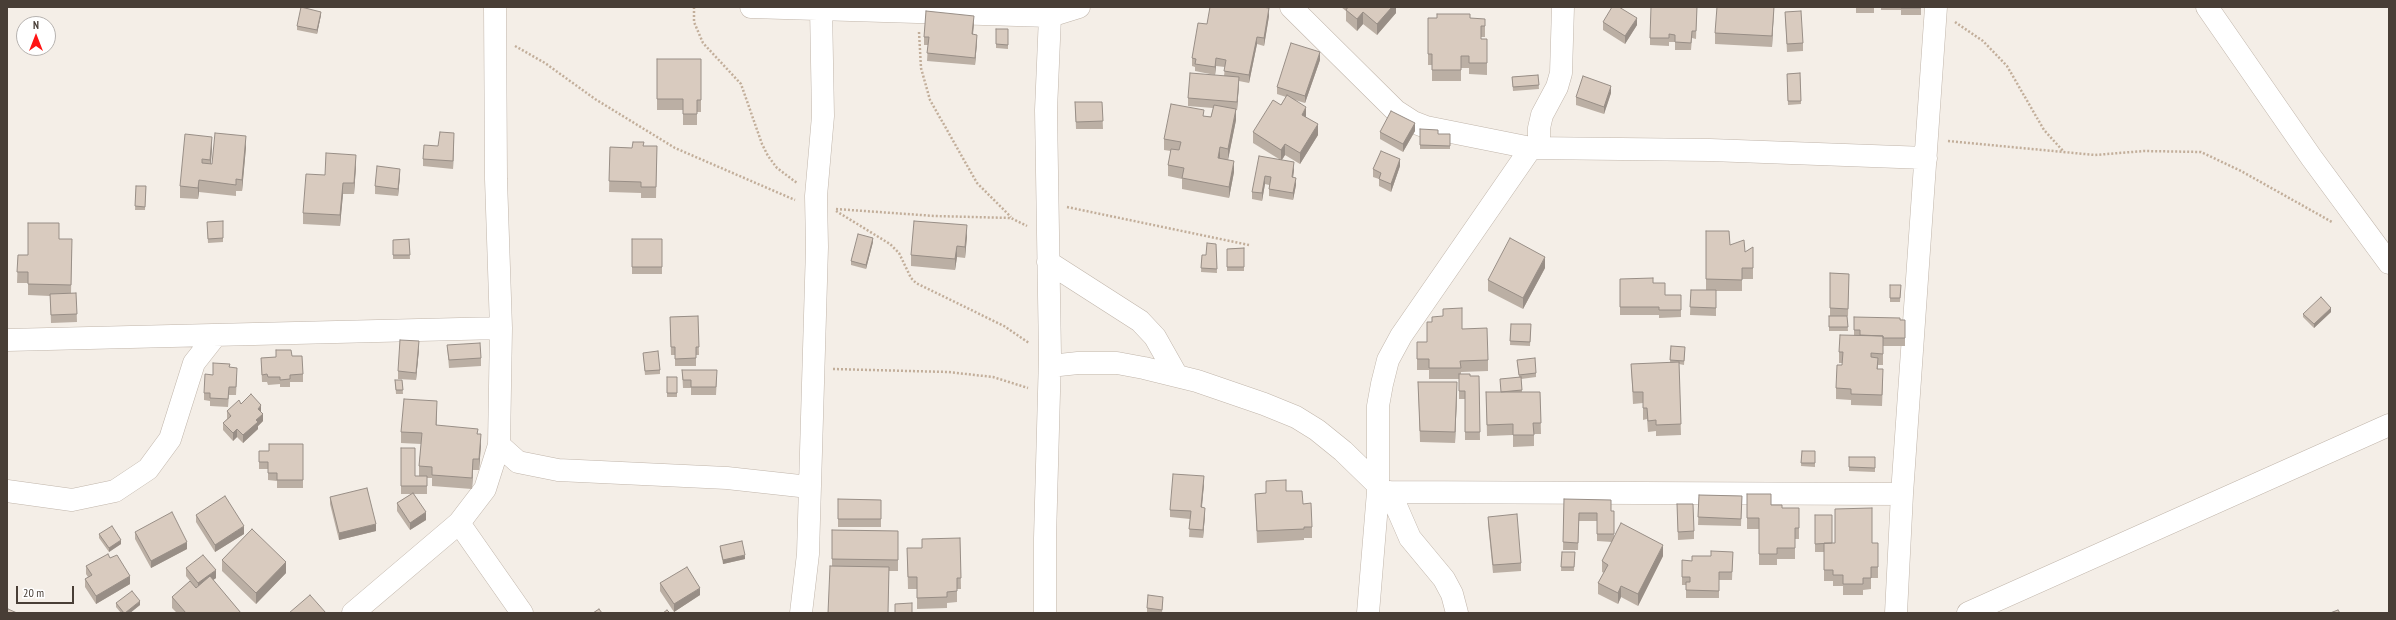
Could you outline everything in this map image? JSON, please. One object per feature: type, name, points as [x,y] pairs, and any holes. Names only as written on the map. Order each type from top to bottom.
[{"type":"street","points":[[353,613],[459,523],[485,489],[499,445],[501,328],[496,179],[495,7]]},
{"type":"street","points":[[751,7],[1050,16],[1080,7]]},
{"type":"street","points":[[1290,7],[1396,111],[1413,122],[1426,127],[1535,148],[1710,150],[1927,149]]},
{"type":"street","points":[[1368,613],[1382,490],[1378,406],[1388,360],[1401,336],[1535,148],[1542,115],[1557,87],[1561,73],[1563,7]]},
{"type":"street","points":[[2207,7],[2311,157],[2389,263]]},
{"type":"street","points":[[1896,613],[1902,494],[1936,8]]},
{"type":"street","points":[[801,613],[808,554],[816,202],[823,116],[820,9]]},
{"type":"street","points":[[1045,613],[1048,394],[1050,361],[1046,110],[1050,16]]},
{"type":"street","points":[[1048,262],[1140,321],[1155,337],[1177,376]]},
{"type":"street","points":[[7,340],[501,328]]},
{"type":"street","points":[[7,491],[72,500],[115,491],[148,469],[170,439],[194,363],[216,335]]},
{"type":"street","points":[[1050,361],[1117,363],[1177,376],[1296,417],[1343,451],[1382,490],[1410,538],[1444,579],[1452,594],[1457,613]]},
{"type":"street","points":[[1968,613],[2389,425]]},
{"type":"street","points":[[499,445],[518,462],[558,470],[727,478],[809,487]]},
{"type":"street","points":[[1382,490],[1902,494]]},
{"type":"street","points":[[459,523],[522,613]]},
{"type":"path","points":[[694,7],[694,22],[703,43],[741,84],[762,144],[768,156],[777,168],[816,202]]},
{"type":"path","points":[[1936,8],[1983,40],[2007,66],[2044,130],[2064,152]]},
{"type":"path","points":[[919,13],[921,68],[930,100],[977,184],[1012,218],[1047,237]]},
{"type":"path","points":[[494,34],[545,63],[594,99],[676,148],[816,202]]},
{"type":"path","points":[[1927,149],[2064,152],[2095,155],[2144,151],[2201,152],[2241,171],[2336,225]]},
{"type":"path","points":[[1047,203],[1248,246]]},
{"type":"path","points":[[1012,218],[935,216],[832,209],[890,244],[899,253],[911,278],[916,283],[1004,326],[1050,361]]},
{"type":"path","points":[[813,369],[948,372],[992,378],[1048,394]]},
{"type":"building","points":[[301,7],[321,12],[317,30],[297,26]]},
{"type":"building","points":[[1210,7],[1269,8],[1264,38],[1257,37],[1249,75],[1224,71],[1226,60],[1216,58],[1215,67],[1195,64],[1196,59],[1192,58],[1198,23],[1207,24]]},
{"type":"building","points":[[1348,7],[1392,7],[1377,24],[1363,12],[1357,19],[1346,10]]},
{"type":"building","points":[[1612,7],[1619,7],[1637,18],[1625,36],[1603,22]]},
{"type":"building","points":[[1651,7],[1697,7],[1696,31],[1692,31],[1691,43],[1675,42],[1675,35],[1669,34],[1669,38],[1650,38]]},
{"type":"building","points":[[1717,7],[1774,7],[1772,36],[1715,33]]},
{"type":"building","points":[[1921,7],[1921,8],[1901,8]]},
{"type":"building","points":[[926,11],[974,16],[972,34],[977,35],[975,58],[927,53],[929,37],[924,37]]},
{"type":"building","points":[[1801,11],[1803,43],[1787,44],[1785,12]]},
{"type":"building","points":[[1437,14],[1470,14],[1470,18],[1485,19],[1485,26],[1481,26],[1481,39],[1487,39],[1487,63],[1469,63],[1469,56],[1461,56],[1461,70],[1432,70],[1432,54],[1428,54],[1428,18],[1437,18]]},
{"type":"building","points":[[996,29],[1008,29],[1008,45],[996,44]]},
{"type":"building","points":[[1291,43],[1320,52],[1305,96],[1277,87]]},
{"type":"building","points":[[657,59],[701,59],[701,100],[697,100],[697,114],[683,114],[683,99],[657,99]]},
{"type":"building","points":[[1190,73],[1239,77],[1237,102],[1188,98]]},
{"type":"building","points":[[1800,73],[1801,101],[1788,101],[1787,74]]},
{"type":"building","points":[[1538,75],[1539,85],[1513,87],[1512,77]]},
{"type":"building","points":[[1583,76],[1611,86],[1604,107],[1576,97]]},
{"type":"building","points":[[1287,95],[1306,107],[1302,115],[1318,124],[1300,153],[1285,144],[1281,150],[1253,132],[1273,100],[1281,105]]},
{"type":"building","points":[[1075,102],[1102,102],[1103,121],[1076,122]]},
{"type":"building","points":[[1171,104],[1204,110],[1203,116],[1211,117],[1214,105],[1236,109],[1228,149],[1220,147],[1218,158],[1234,161],[1229,187],[1182,178],[1184,168],[1168,165],[1171,149],[1179,150],[1181,142],[1164,139]]},
{"type":"building","points":[[1391,111],[1415,123],[1403,144],[1380,132]]},
{"type":"building","points":[[1420,129],[1438,130],[1438,134],[1450,134],[1450,146],[1420,145]]},
{"type":"building","points":[[440,132],[454,133],[453,161],[423,159],[424,145],[438,146]]},
{"type":"building","points":[[215,133],[246,136],[242,180],[236,179],[236,185],[199,180],[198,188],[180,186],[185,134],[212,137],[210,160],[202,159],[202,163],[212,164]]},
{"type":"building","points":[[633,142],[644,142],[643,146],[657,146],[656,187],[641,187],[641,182],[609,181],[610,147],[632,148]]},
{"type":"building","points":[[1381,151],[1400,159],[1391,184],[1379,179],[1381,173],[1373,169]]},
{"type":"building","points":[[326,153],[356,155],[354,183],[343,183],[340,215],[303,213],[306,174],[325,175]]},
{"type":"building","points":[[1259,156],[1294,162],[1292,177],[1296,178],[1293,193],[1269,189],[1271,177],[1265,176],[1262,193],[1252,192]]},
{"type":"building","points":[[377,166],[400,169],[398,189],[375,186]]},
{"type":"building","points":[[136,186],[146,186],[145,207],[135,206]]},
{"type":"building","points":[[223,221],[223,238],[208,239],[207,222]]},
{"type":"building","points":[[914,221],[967,225],[965,247],[957,246],[955,259],[911,255]]},
{"type":"building","points":[[28,223],[59,223],[59,239],[72,239],[71,285],[28,284],[28,272],[17,272],[18,255],[28,255]]},
{"type":"building","points":[[1706,231],[1729,231],[1730,245],[1744,240],[1745,252],[1753,247],[1753,268],[1742,268],[1742,280],[1706,279]]},
{"type":"building","points":[[858,234],[873,238],[866,265],[851,261]]},
{"type":"building","points":[[1510,238],[1545,257],[1523,298],[1488,280]]},
{"type":"building","points":[[409,239],[410,255],[393,255],[393,240]]},
{"type":"building","points":[[632,239],[662,239],[662,267],[632,267]]},
{"type":"building","points":[[1207,243],[1216,244],[1217,269],[1201,268],[1202,255],[1206,255]]},
{"type":"building","points":[[1244,248],[1244,267],[1227,267],[1227,249]]},
{"type":"building","points":[[1830,273],[1849,274],[1848,309],[1830,308]]},
{"type":"building","points":[[1653,278],[1653,283],[1665,283],[1665,295],[1681,295],[1681,310],[1659,310],[1659,307],[1620,307],[1620,279]]},
{"type":"building","points":[[1890,285],[1901,285],[1900,298],[1890,298]]},
{"type":"building","points":[[1691,290],[1716,290],[1716,308],[1690,307]]},
{"type":"building","points":[[76,293],[77,314],[51,315],[50,294]]},
{"type":"building","points":[[2321,297],[2331,308],[2314,324],[2303,314]]},
{"type":"building","points":[[1462,308],[1462,329],[1487,328],[1488,360],[1460,361],[1461,368],[1429,368],[1429,359],[1417,359],[1417,342],[1427,342],[1427,322],[1432,322],[1432,317],[1443,316],[1443,309]]},
{"type":"building","points":[[698,316],[699,347],[696,347],[696,358],[675,359],[675,347],[671,347],[670,317]]},
{"type":"building","points":[[1829,316],[1847,316],[1848,327],[1829,327]]},
{"type":"building","points":[[1854,317],[1900,318],[1900,320],[1905,320],[1905,338],[1883,338],[1883,336],[1860,335],[1860,330],[1854,330]]},
{"type":"building","points":[[1511,324],[1531,324],[1530,342],[1510,341]]},
{"type":"building","points":[[1840,335],[1883,336],[1883,354],[1871,353],[1871,357],[1878,358],[1877,369],[1883,369],[1882,395],[1851,394],[1851,389],[1836,388],[1837,365],[1842,365],[1843,352],[1839,352]]},
{"type":"building","points":[[400,340],[419,341],[416,373],[398,371]]},
{"type":"building","points":[[480,343],[481,358],[449,360],[447,345]]},
{"type":"building","points":[[1671,346],[1685,347],[1684,361],[1670,360]]},
{"type":"building","points":[[276,350],[291,350],[292,356],[302,356],[303,374],[290,375],[290,379],[280,380],[280,377],[268,377],[267,374],[262,375],[261,358],[276,357]]},
{"type":"building","points":[[658,351],[660,370],[645,371],[643,353]]},
{"type":"building","points":[[1535,358],[1536,373],[1519,375],[1517,360]]},
{"type":"building","points":[[1679,362],[1681,424],[1656,425],[1656,420],[1648,421],[1647,408],[1643,408],[1643,392],[1633,392],[1631,364]]},
{"type":"building","points":[[213,363],[230,364],[229,367],[237,368],[236,387],[229,387],[228,399],[210,398],[210,393],[204,393],[205,374],[213,375]]},
{"type":"building","points":[[682,370],[717,370],[716,387],[691,387],[691,380],[683,380]]},
{"type":"building","points":[[1459,374],[1479,376],[1480,432],[1465,432],[1465,391],[1459,391]]},
{"type":"building","points":[[667,377],[677,377],[677,393],[667,393]]},
{"type":"building","points":[[1521,377],[1522,390],[1501,392],[1500,379]]},
{"type":"building","points":[[395,380],[402,380],[403,390],[396,390]]},
{"type":"building","points":[[1418,382],[1457,382],[1455,432],[1420,431]]},
{"type":"building","points":[[1486,392],[1540,392],[1541,423],[1533,423],[1534,435],[1513,435],[1513,424],[1487,425]]},
{"type":"building","points":[[251,394],[261,405],[258,409],[263,414],[256,420],[258,422],[243,435],[237,429],[233,433],[223,423],[231,416],[227,411],[239,400],[241,404]]},
{"type":"building","points":[[404,399],[437,401],[436,425],[478,429],[477,434],[481,434],[479,459],[473,459],[472,478],[432,475],[432,467],[419,466],[422,433],[401,432]]},
{"type":"building","points":[[269,444],[303,444],[303,480],[277,480],[277,473],[268,473],[268,462],[259,462],[259,451],[269,451]]},
{"type":"building","points":[[401,448],[415,448],[415,476],[427,476],[427,486],[401,486]]},
{"type":"building","points":[[1802,451],[1815,451],[1815,463],[1801,463]]},
{"type":"building","points":[[1849,457],[1875,457],[1875,468],[1849,467]]},
{"type":"building","points":[[1173,474],[1204,476],[1201,507],[1205,508],[1203,530],[1189,529],[1191,511],[1170,510]]},
{"type":"building","points":[[1286,480],[1286,491],[1302,491],[1303,504],[1311,503],[1312,527],[1304,527],[1304,529],[1257,531],[1255,494],[1266,493],[1266,481]]},
{"type":"building","points":[[367,488],[376,524],[339,533],[330,497]]},
{"type":"building","points":[[413,493],[426,512],[410,523],[397,503]]},
{"type":"building","points":[[1747,494],[1771,494],[1771,505],[1782,505],[1782,508],[1799,508],[1799,528],[1795,528],[1795,548],[1777,548],[1777,554],[1759,554],[1759,518],[1747,518]]},
{"type":"building","points":[[1699,495],[1742,496],[1741,519],[1698,517]]},
{"type":"building","points":[[225,496],[244,526],[215,545],[196,515]]},
{"type":"building","points":[[838,499],[881,500],[881,519],[838,519]]},
{"type":"building","points":[[1564,499],[1611,500],[1611,511],[1614,511],[1614,534],[1597,534],[1597,513],[1579,513],[1578,543],[1563,542]]},
{"type":"building","points":[[1677,504],[1693,504],[1694,531],[1678,532]]},
{"type":"building","points":[[1872,508],[1872,543],[1878,543],[1878,567],[1871,567],[1871,578],[1863,578],[1863,584],[1843,584],[1843,575],[1833,575],[1833,570],[1824,570],[1824,543],[1835,543],[1835,509]]},
{"type":"building","points":[[172,512],[187,542],[151,561],[135,532]]},
{"type":"building","points":[[1517,514],[1521,563],[1493,565],[1488,517]]},
{"type":"building","points":[[1815,515],[1832,515],[1832,543],[1815,544]]},
{"type":"building","points":[[1621,523],[1663,545],[1638,594],[1621,586],[1618,593],[1598,583],[1608,565],[1602,561]]},
{"type":"building","points":[[112,526],[121,540],[109,548],[99,534]]},
{"type":"building","points":[[252,529],[286,562],[256,593],[222,560]]},
{"type":"building","points":[[832,530],[898,531],[898,560],[832,559]]},
{"type":"building","points":[[960,538],[961,578],[957,578],[957,591],[947,592],[947,597],[917,598],[917,577],[908,577],[907,548],[922,548],[922,539]]},
{"type":"building","points":[[742,541],[745,555],[723,560],[720,546]]},
{"type":"building","points":[[1711,551],[1733,552],[1732,572],[1719,572],[1719,591],[1686,590],[1686,582],[1690,582],[1690,577],[1682,577],[1682,560],[1692,561],[1692,556],[1711,556]]},
{"type":"building","points":[[1562,552],[1575,552],[1574,567],[1561,567]]},
{"type":"building","points":[[108,554],[110,558],[117,555],[130,576],[96,596],[85,579],[92,575],[86,566]]},
{"type":"building","points":[[203,555],[216,570],[198,583],[186,568]]},
{"type":"building","points":[[830,566],[889,567],[888,613],[828,613]]},
{"type":"building","points":[[687,567],[700,588],[674,604],[660,583]]},
{"type":"building","points":[[210,576],[241,613],[186,613],[172,597],[190,581],[196,588]]},
{"type":"building","points":[[132,591],[140,601],[124,613],[116,603]]},
{"type":"building","points":[[310,595],[326,613],[289,613]]},
{"type":"building","points":[[1148,595],[1163,597],[1162,610],[1147,608]]},
{"type":"building","points":[[912,603],[912,613],[895,613],[895,604]]},
{"type":"building","points":[[8,609],[17,613],[7,613]]},
{"type":"building","points":[[599,609],[602,613],[593,613]]},
{"type":"building","points":[[667,610],[670,613],[663,613]]},
{"type":"building","points":[[2338,610],[2340,613],[2330,613]]}]
